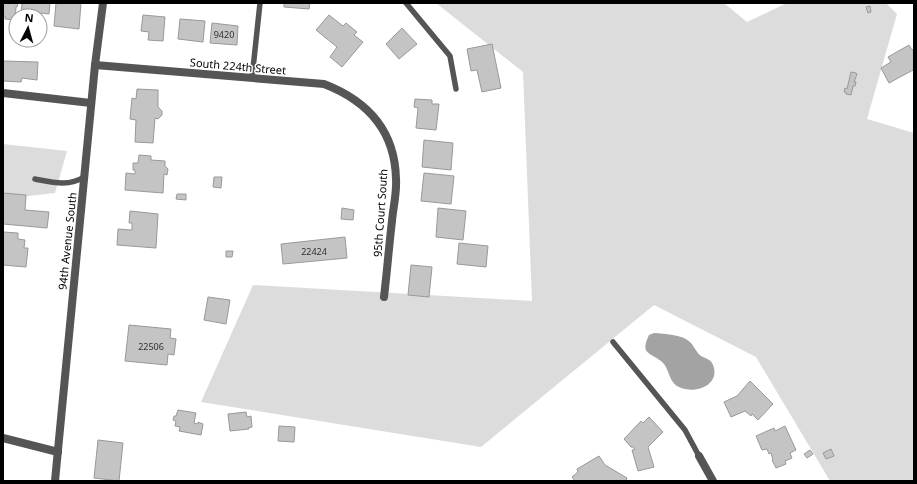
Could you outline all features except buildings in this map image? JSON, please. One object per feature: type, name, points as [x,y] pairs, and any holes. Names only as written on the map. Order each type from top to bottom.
[{"type":"street","name":"94th Avenue South","points":[[55,481],[91,103],[103,3]]},
{"type":"street","name":"South 224th Street","points":[[95,64],[324,84],[340,90],[372,113]]},
{"type":"street","points":[[3,93],[91,103]]},
{"type":"street","name":"95th Court South","points":[[372,113],[392,148],[396,181],[384,297]]},
{"type":"street","points":[[3,438],[58,452]]},
{"type":"street","points":[[699,456],[713,481]]},
{"type":"lane","points":[[252,78],[260,3]]},
{"type":"lane","points":[[406,3],[450,56],[456,89]]},
{"type":"lane","points":[[35,180],[66,183],[78,181],[84,177]]},
{"type":"lane","points":[[613,342],[685,430],[699,456]]},
{"type":"shaded area","points":[[436,3],[724,3],[747,22],[787,3],[886,3],[897,14],[867,119],[914,133],[914,481],[830,481],[756,357],[654,305],[481,447],[201,402],[253,285],[532,301],[523,72]]},
{"type":"shaded area","points":[[3,144],[67,151],[55,193],[3,199]]},
{"type":"shaded area","points":[[654,333],[682,337],[690,342],[701,356],[710,360],[713,365],[713,378],[710,383],[699,389],[692,390],[675,385],[664,364],[647,352],[645,346],[646,341],[649,335]]}]
